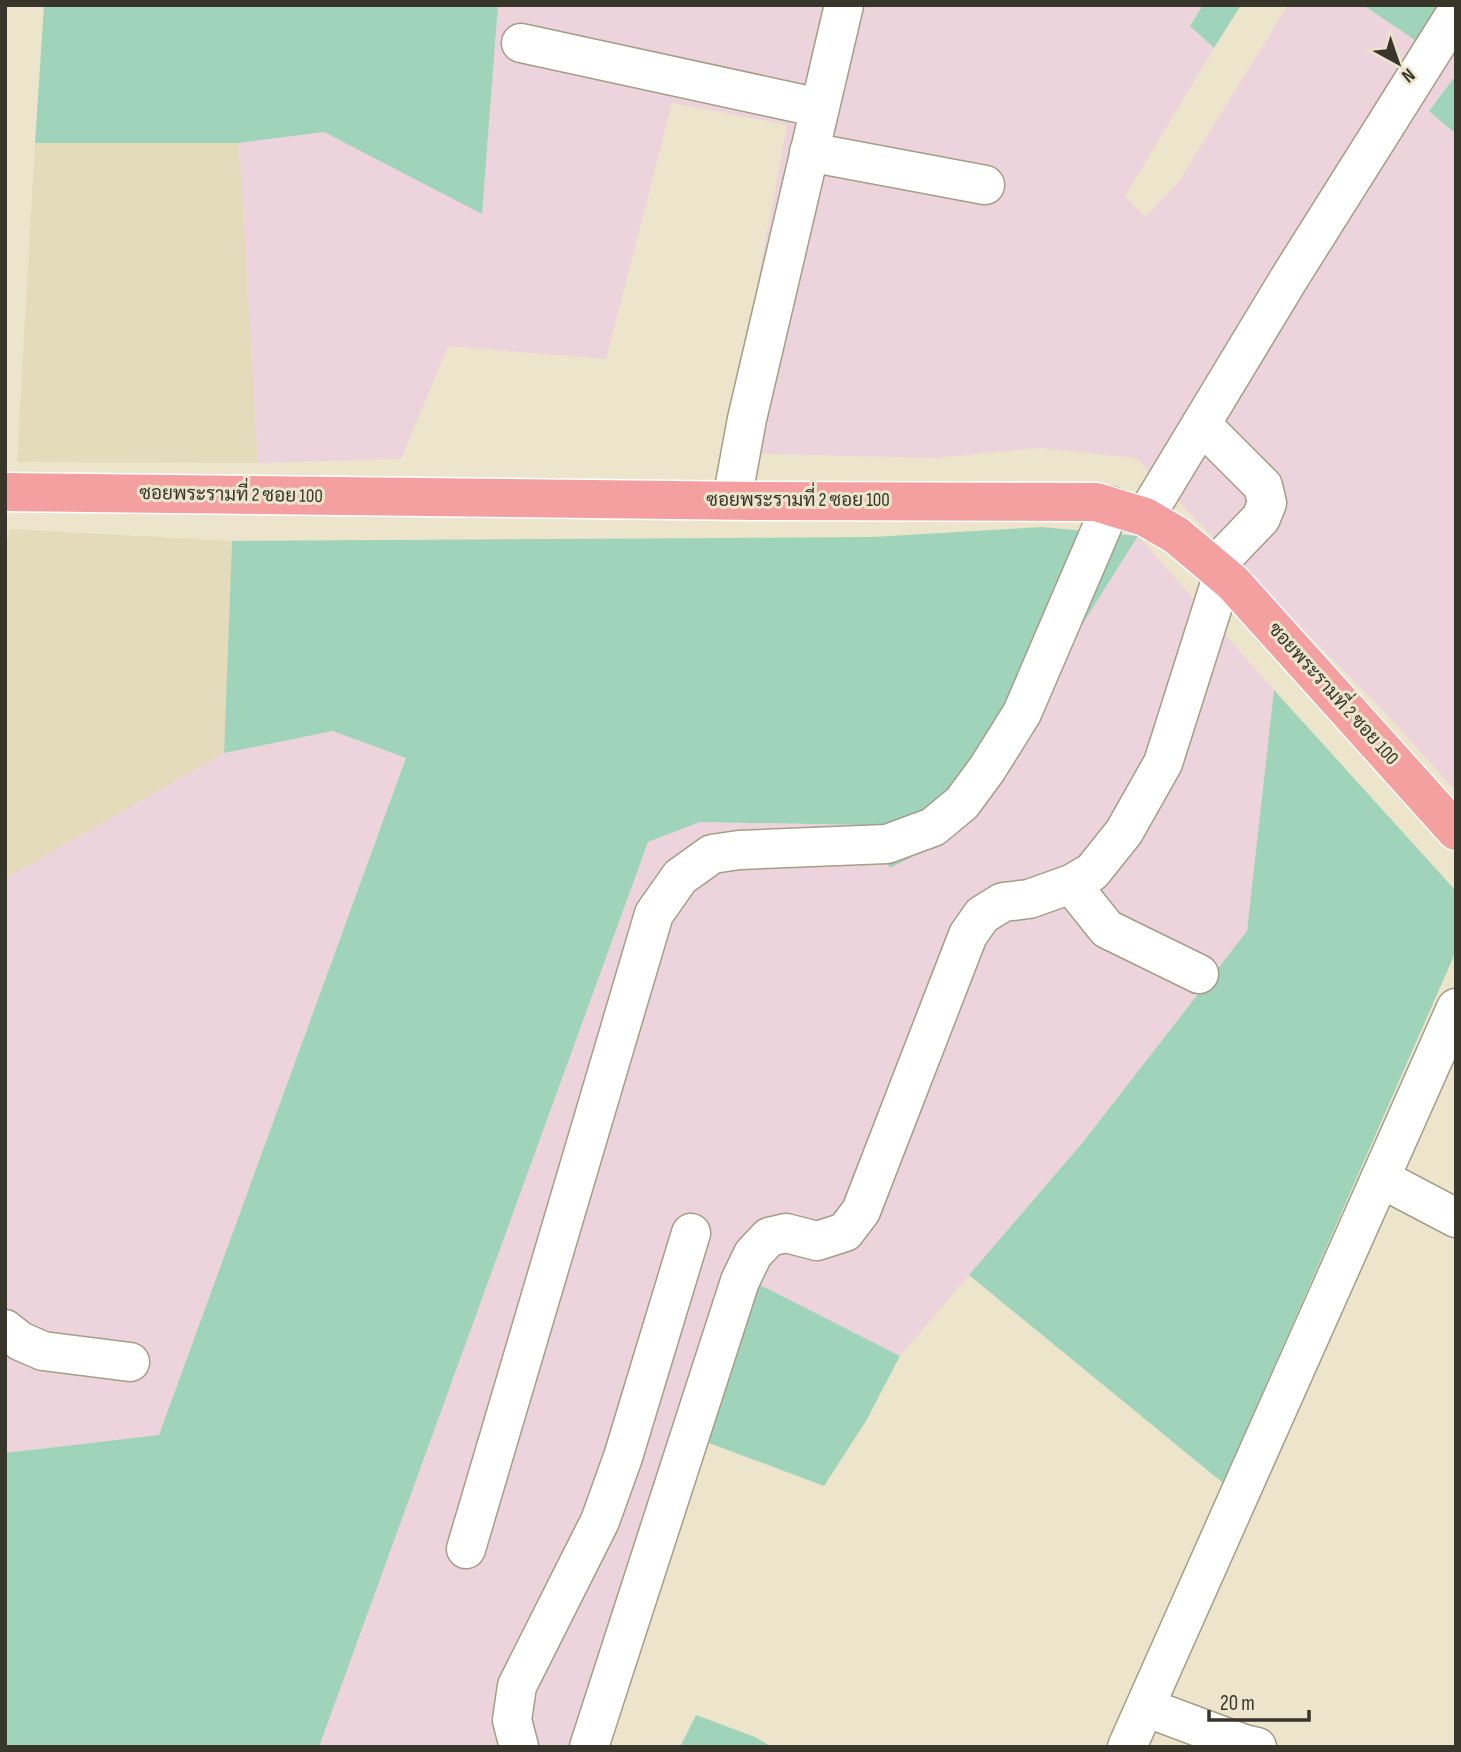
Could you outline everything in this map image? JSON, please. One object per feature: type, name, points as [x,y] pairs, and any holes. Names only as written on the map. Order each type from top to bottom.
[{"type":"main road","name":"ซอยพระรามที่ 2 ซอย 100","points":[[5,492],[1096,502],[1128,512],[1176,535],[1233,583],[1456,831]]},
{"type":"street","points":[[732,500],[747,419],[844,5]]},
{"type":"street","points":[[466,1549],[654,915],[680,877],[712,854],[739,850],[887,844],[933,827],[962,803],[1022,713],[1128,512],[1201,424],[1456,12]]},
{"type":"street","points":[[521,43],[820,108]]},
{"type":"street","points":[[809,152],[985,185]]},
{"type":"street","points":[[589,1747],[740,1281],[753,1254],[769,1237],[786,1233],[817,1241],[845,1232],[861,1211],[968,935],[982,915],[1003,902],[1029,899],[1071,884],[1092,872],[1124,832],[1163,763],[1218,570],[1261,518],[1268,503],[1263,486],[1201,424]]},
{"type":"street","points":[[1071,884],[1107,929],[1199,974]]},
{"type":"street","points":[[1127,1747],[1456,1007]]},
{"type":"street","points":[[1380,1178],[1456,1218]]},
{"type":"street","points":[[519,1747],[512,1720],[517,1686],[600,1521],[623,1457],[691,1233]]},
{"type":"street","points":[[5,1329],[20,1341],[43,1351],[130,1362]]},
{"type":"street","points":[[1145,1707],[1256,1747]]},
{"type":"shaded area","points":[[498,5],[1203,5],[1190,26],[1214,48],[1125,196],[1145,217],[1178,183],[1288,5],[1363,5],[1418,42],[1456,5],[1456,75],[1429,110],[1456,134],[1456,791],[1391,719],[1136,458],[1040,448],[935,458],[726,453],[787,125],[672,103],[606,359],[448,346],[401,459],[258,463],[239,143],[324,132],[482,213]]},
{"type":"shaded area","points":[[35,143],[239,143],[258,463],[17,462]]},
{"type":"shaded area","points":[[9,529],[232,541],[224,753],[5,879],[5,555]]},
{"type":"shaded area","points":[[1138,536],[1274,690],[1247,931],[1083,1142],[900,1356],[758,1285],[580,1747],[319,1747],[648,842],[700,822],[866,825],[947,839]]},
{"type":"shaded area","points":[[334,731],[406,758],[159,1435],[5,1453],[5,879],[224,753]]},
{"type":"green space","points":[[44,5],[498,5],[482,214],[324,132],[239,143],[35,143]]},
{"type":"green space","points":[[1203,5],[1241,5],[1214,48],[1190,26]]},
{"type":"green space","points":[[1363,5],[1440,5],[1418,42]]},
{"type":"green space","points":[[1456,75],[1456,134],[1429,111]]},
{"type":"green space","points":[[1042,527],[1138,536],[947,839],[890,868],[866,825],[700,822],[648,842],[319,1747],[5,1747],[5,1453],[159,1435],[406,758],[333,731],[224,753],[232,541],[872,537]]},
{"type":"green space","points":[[1274,690],[1456,891],[1456,951],[1223,1483],[969,1275],[1083,1142],[1247,931]]},
{"type":"green space","points":[[758,1284],[900,1356],[866,1421],[824,1486],[698,1439]]},
{"type":"green space","points":[[696,1715],[755,1737],[772,1747],[680,1747]]}]
